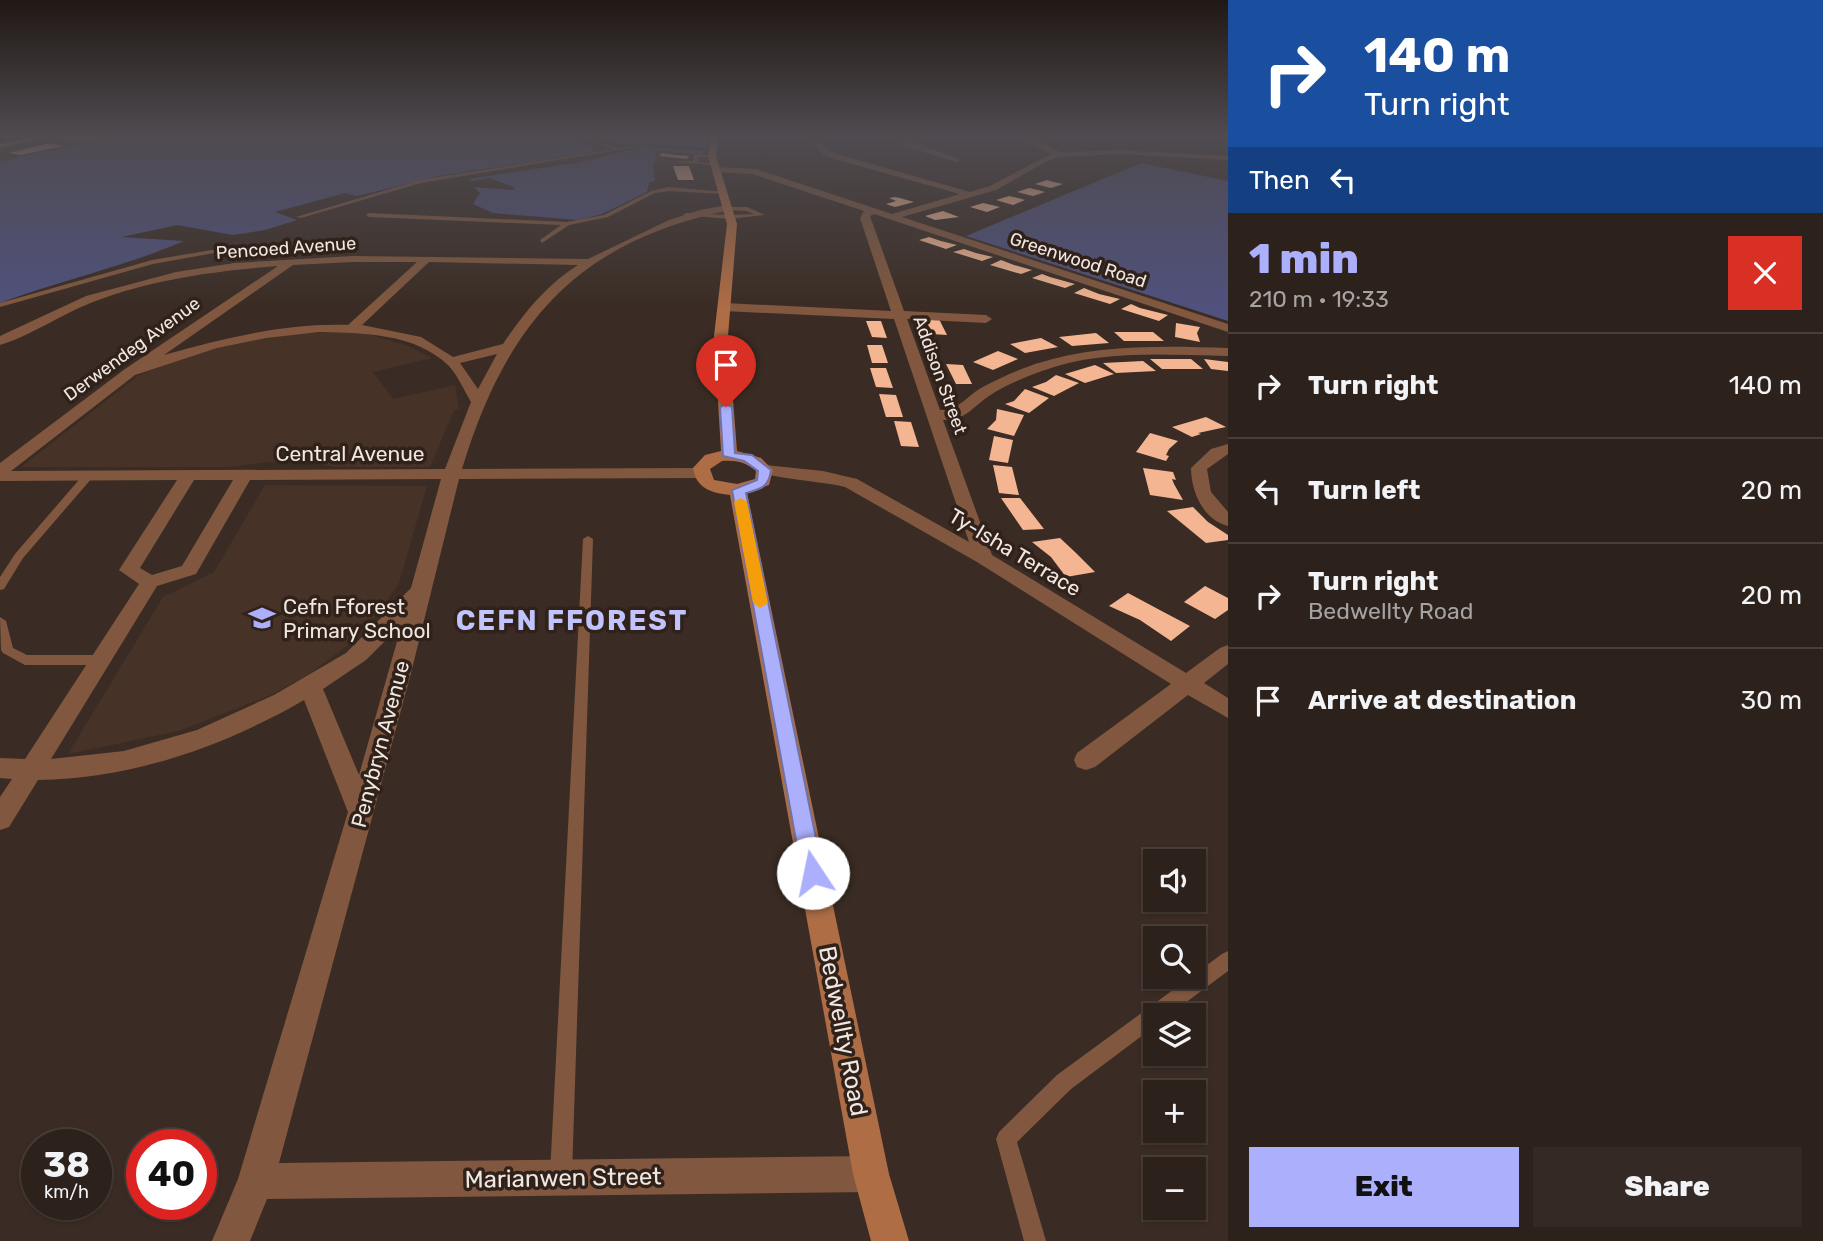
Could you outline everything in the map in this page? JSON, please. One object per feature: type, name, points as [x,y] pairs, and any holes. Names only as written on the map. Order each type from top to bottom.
[{"type":"street","points":[[723,193],[732,224],[721,335],[729,456]]},
{"type":"street","name":"Greenwood Road","points":[[819,193],[1228,328]]},
{"type":"street","points":[[962,193],[969,195]]},
{"type":"street","points":[[891,216],[976,193]]},
{"type":"street","name":"Penybryn Avenue","points":[[231,1241],[256,1181],[423,586],[448,476],[477,399],[523,324],[555,286],[587,262],[686,215],[727,206]]},
{"type":"street","name":"Addison Street","points":[[874,211],[865,214],[865,218],[984,558]]},
{"type":"street","points":[[351,329],[424,261]]},
{"type":"street","name":"Pencoed Avenue","points":[[0,341],[80,303],[144,282],[241,266],[290,262],[587,262]]},
{"type":"street","name":"Derwendeg Avenue","points":[[0,473],[130,372],[290,262]]},
{"type":"street","points":[[724,307],[986,319]]},
{"type":"street","points":[[194,327],[207,345]]},
{"type":"street","points":[[130,372],[207,345],[288,330],[351,329],[404,337],[429,346],[453,361],[467,376],[477,399]]},
{"type":"street","points":[[453,361],[509,347]]},
{"type":"street","points":[[934,415],[956,415],[985,392],[1037,368],[1083,355],[1146,350],[1228,352]]},
{"type":"street","points":[[1228,449],[1217,452],[1199,468],[1198,486],[1211,507],[1228,521]]},
{"type":"street","points":[[729,456],[747,458],[765,470],[763,481],[758,486],[738,490],[709,484],[701,473],[701,468],[711,459],[729,456]]},
{"type":"street","name":"Ty-Isha Terrace","points":[[765,470],[823,476],[851,483],[984,558],[1228,709]]},
{"type":"street","name":"Central Avenue","points":[[0,473],[188,477],[701,473]]},
{"type":"street","points":[[150,582],[129,570],[188,477]]},
{"type":"street","points":[[0,819],[150,582],[189,570],[244,477]]},
{"type":"street","name":"Bedwellty Road","points":[[738,490],[871,1174],[890,1241]]},
{"type":"street","points":[[0,768],[29,771],[66,769],[156,753],[204,738],[273,707],[358,656],[423,586]]},
{"type":"street","points":[[1086,761],[1228,653]]},
{"type":"street","points":[[310,685],[361,811]]},
{"type":"street","name":"Marianwen Street","points":[[256,1181],[871,1174]]},
{"type":"lane","points":[[299,217],[382,193]]},
{"type":"lane","points":[[369,215],[567,224],[607,216],[655,193]]},
{"type":"lane","points":[[678,193],[727,206]]},
{"type":"lane","points":[[542,241],[567,224]]},
{"type":"lane","points":[[0,306],[152,262],[218,251]]},
{"type":"lane","points":[[0,586],[19,556],[88,476]]},
{"type":"lane","points":[[561,1178],[588,539]]},
{"type":"lane","points":[[0,621],[7,650],[25,660],[100,660]]},
{"type":"lane","points":[[1035,1241],[1006,1139],[1064,1082],[1228,960]]},
{"type":"shaded area","points":[[0,193],[370,193],[357,196],[345,193],[275,212],[297,220],[265,230],[233,235],[177,225],[122,237],[184,241],[0,303]]},
{"type":"shaded area","points":[[480,193],[645,193],[602,214],[578,220],[493,213],[473,204]]},
{"type":"shaded area","points":[[1069,193],[1228,193],[1228,321],[966,236]]},
{"type":"shaded area","points":[[291,332],[363,333],[406,345],[432,358],[373,372],[393,399],[455,385],[459,409],[454,410],[430,467],[337,467],[268,462],[231,467],[21,467],[139,375],[208,347]]},
{"type":"shaded area","name":"Cefn Fforest Primary School","points":[[265,485],[427,486],[399,583],[388,600],[359,637],[309,674],[271,695],[179,731],[68,754],[163,597],[214,572]]},
{"type":"building","points":[[1021,193],[1042,193],[1033,196]]},
{"type":"building","points":[[1009,196],[1025,200],[1013,205],[996,200]]},
{"type":"building","points":[[889,198],[914,202],[895,207],[886,204],[896,201]]},
{"type":"building","points":[[983,203],[1000,207],[987,212],[970,207]]},
{"type":"building","points":[[943,211],[959,217],[935,220],[925,216]]},
{"type":"building","points":[[929,237],[957,245],[946,249],[919,240]]},
{"type":"building","points":[[964,249],[993,257],[982,261],[953,252]]},
{"type":"building","points":[[1001,260],[1032,270],[1021,274],[990,265]]},
{"type":"building","points":[[1042,274],[1075,284],[1065,288],[1032,278]]},
{"type":"building","points":[[1084,288],[1120,299],[1110,304],[1074,293]]},
{"type":"building","points":[[1131,304],[1168,315],[1159,321],[1121,309]]},
{"type":"building","points":[[925,318],[939,319],[947,335],[932,334]]},
{"type":"building","points":[[866,321],[881,321],[887,338],[872,337]]},
{"type":"building","points":[[1176,323],[1200,327],[1197,333],[1200,342],[1175,337]]},
{"type":"building","points":[[1114,332],[1153,332],[1164,341],[1124,341]]},
{"type":"building","points":[[1096,333],[1109,343],[1072,346],[1059,337]]},
{"type":"building","points":[[1041,338],[1058,347],[1025,353],[1010,344]]},
{"type":"building","points":[[867,345],[882,345],[888,363],[872,363]]},
{"type":"building","points":[[998,351],[1018,359],[993,370],[973,362]]},
{"type":"building","points":[[1150,359],[1191,359],[1203,369],[1162,369]]},
{"type":"building","points":[[1204,359],[1228,362],[1228,371],[1211,369]]},
{"type":"building","points":[[1143,361],[1156,371],[1116,373],[1103,363]]},
{"type":"building","points":[[946,364],[963,365],[972,384],[956,384]]},
{"type":"building","points":[[1095,365],[1114,374],[1085,383],[1065,374]]},
{"type":"building","points":[[870,368],[886,368],[893,388],[876,387]]},
{"type":"building","points":[[1056,375],[1079,383],[1054,396],[1032,387],[1046,382]]},
{"type":"building","points":[[1025,389],[1049,398],[1029,413],[1005,404],[1014,401]]},
{"type":"building","points":[[879,394],[896,395],[903,417],[886,417]]},
{"type":"building","points":[[997,409],[1024,415],[1014,436],[987,429],[996,420]]},
{"type":"building","points":[[1206,417],[1226,427],[1198,433],[1201,434],[1192,437],[1172,427]]},
{"type":"building","points":[[894,421],[911,422],[919,447],[901,446]]},
{"type":"building","points":[[1150,433],[1178,441],[1169,449],[1166,461],[1136,452]]},
{"type":"building","points":[[994,436],[1013,440],[1008,463],[989,460]]},
{"type":"building","points":[[993,465],[1012,467],[1019,495],[999,493]]},
{"type":"building","points":[[1143,468],[1173,472],[1176,480],[1172,479],[1183,500],[1150,495]]},
{"type":"building","points":[[1001,498],[1020,498],[1044,529],[1023,530]]},
{"type":"building","points":[[1193,507],[1208,522],[1228,535],[1228,540],[1206,543],[1167,511]]},
{"type":"building","points":[[1060,538],[1095,572],[1066,577],[1051,557],[1032,542]]},
{"type":"building","points":[[1205,586],[1228,598],[1228,610],[1215,619],[1184,602]]},
{"type":"building","points":[[1128,593],[1190,626],[1171,641],[1140,620],[1109,606]]},
{"type":"slow traffic","points":[[741,502],[760,603]]},
{"type":"place","name":"Cefn Fforest Primary School","points":[[262,618]]},
{"type":"district","name":"CEFN FFOREST","points":[[572,620]]},
{"type":"route","points":[[726,407],[729,456],[755,461],[765,470],[766,476],[758,486],[738,490],[813,873]]}]
